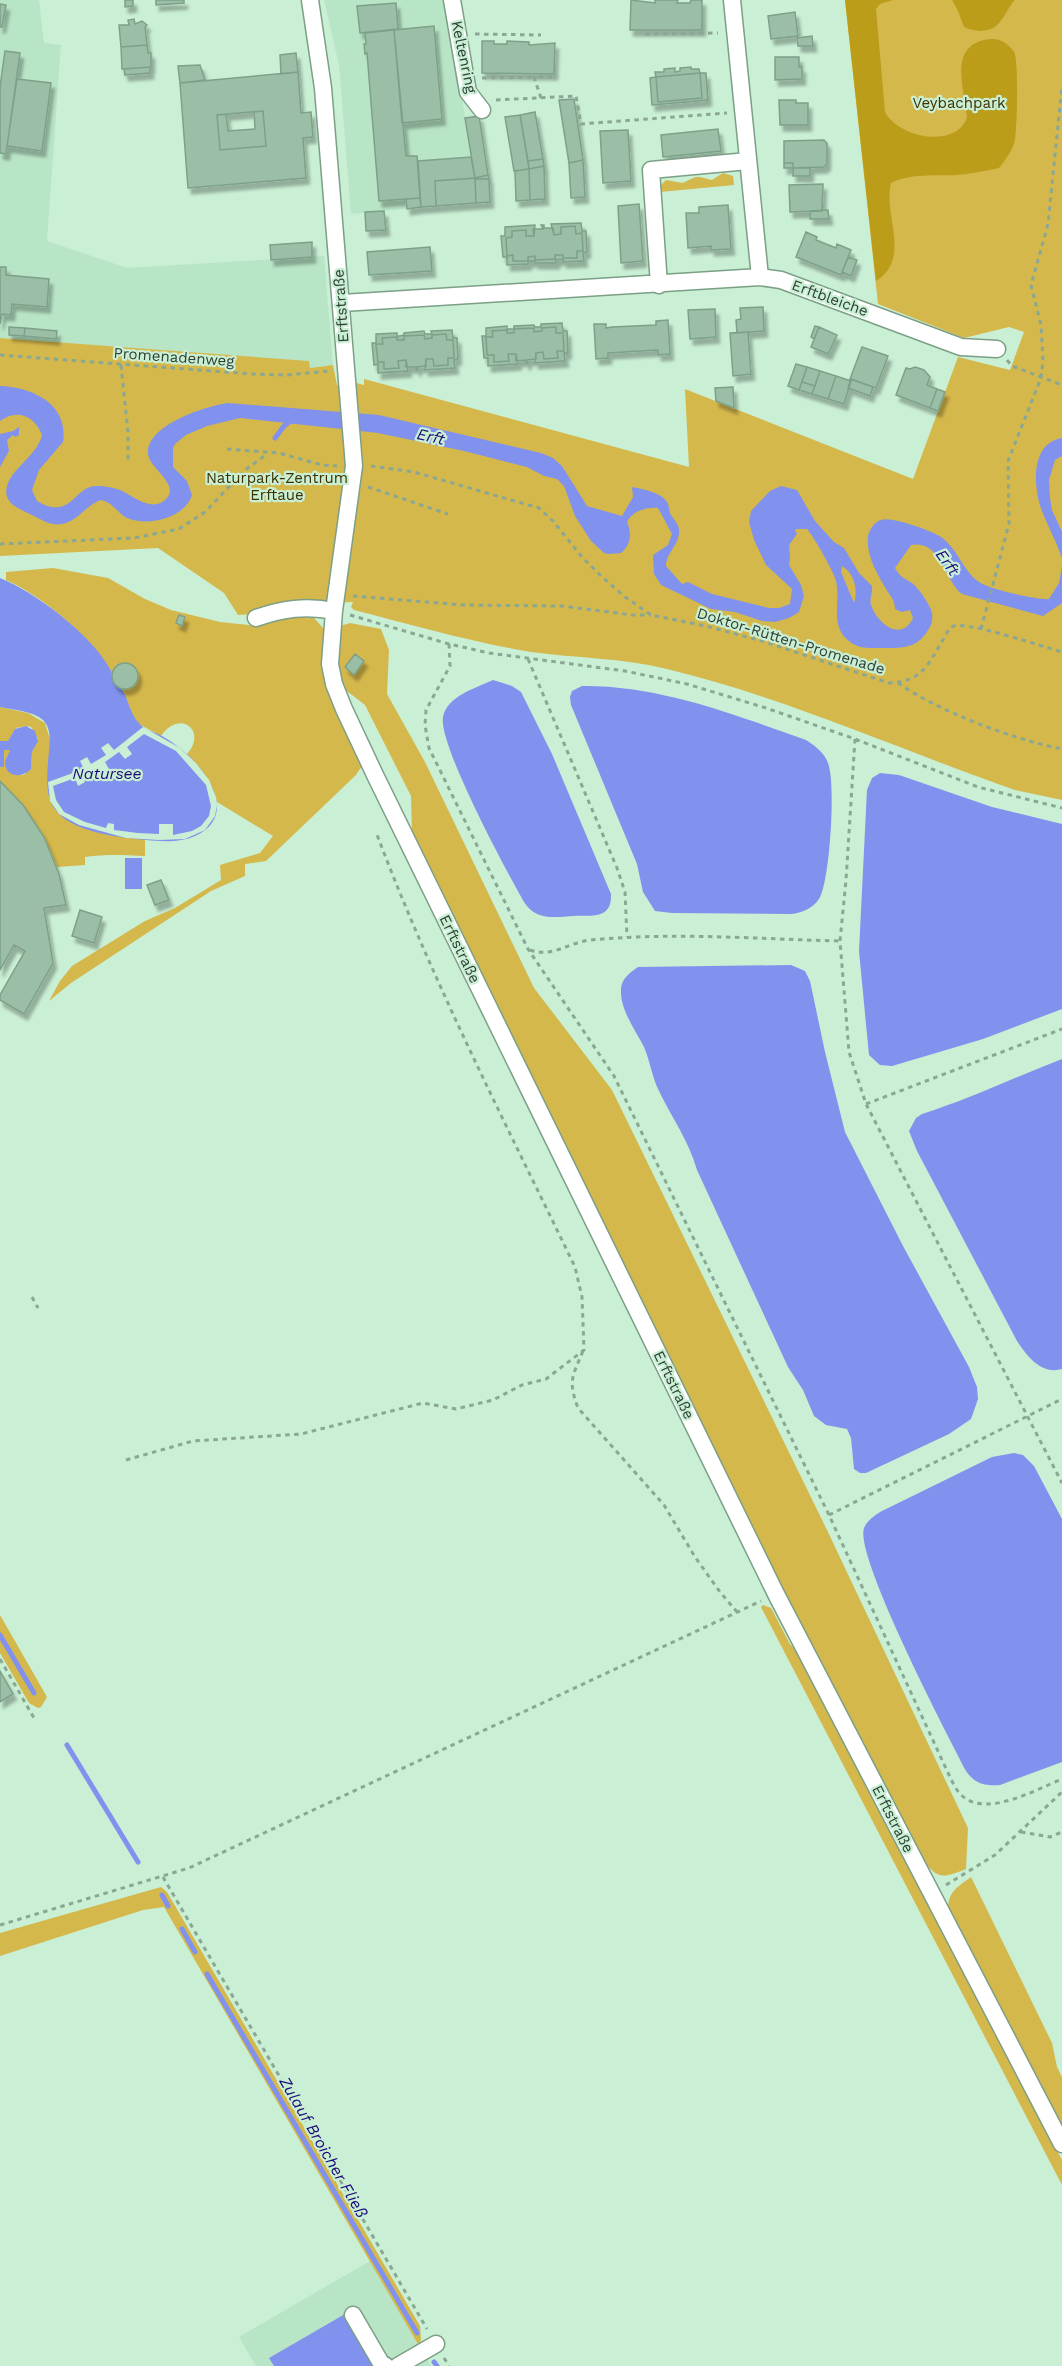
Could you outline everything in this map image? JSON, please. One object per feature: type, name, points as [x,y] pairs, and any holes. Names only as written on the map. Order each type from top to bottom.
[{"type":"street","name":"Erftstraße","points":[[310,0],[323,88],[342,303],[353,469],[335,604],[330,664],[334,684],[344,709],[776,1594],[1062,2144]]},
{"type":"street","name":"Keltenring","points":[[452,0],[468,92],[477,105]]},
{"type":"street","points":[[732,0],[760,277]]},
{"type":"street","points":[[659,285],[651,170],[748,161]]},
{"type":"street","name":"Erftbleiche","points":[[342,303],[760,277],[781,280],[961,347],[997,349]]},
{"type":"street","points":[[256,618],[280,610],[335,604]]},
{"type":"street","points":[[353,2315],[381,2363],[386,2366]]},
{"type":"street","points":[[398,2366],[436,2344]]},
{"type":"path","points":[[459,38],[481,33],[542,35]]},
{"type":"path","points":[[645,34],[735,33]]},
{"type":"path","points":[[465,79],[552,77]]},
{"type":"path","points":[[534,78],[541,98]]},
{"type":"path","points":[[982,627],[1009,524],[1008,461],[1041,378],[1043,360],[1041,325],[1031,285],[1048,224],[1062,86]]},
{"type":"path","points":[[477,105],[576,96],[581,124],[743,111]]},
{"type":"path","name":"Promenadenweg","points":[[0,355],[121,365],[286,375],[346,376]]},
{"type":"path","points":[[121,365],[126,399],[129,460]]},
{"type":"path","points":[[1012,366],[1062,385]]},
{"type":"path","name":"Doktor-Rütten-Promenade","points":[[227,449],[279,453],[321,465],[353,469],[371,466],[414,472],[539,508],[600,575],[625,597],[651,615],[706,626],[762,641],[889,682],[896,682],[911,693],[939,706],[1028,742],[1062,749]]},
{"type":"path","points":[[0,544],[134,538],[173,531],[190,524],[206,512],[245,470],[269,453]]},
{"type":"path","points":[[353,469],[448,514]]},
{"type":"path","points":[[335,604],[562,606],[633,615],[651,615]]},
{"type":"path","points":[[335,604],[449,644],[528,659],[626,671],[687,684],[855,739],[978,787],[1062,808]]},
{"type":"path","points":[[896,682],[912,680],[918,675],[954,626],[982,627],[1062,652]]},
{"type":"path","points":[[449,644],[450,666],[426,710],[425,725],[429,748],[528,949],[614,1076],[829,1515],[957,1790],[964,1798],[972,1802],[992,1805],[1062,1779]]},
{"type":"path","points":[[528,659],[617,868],[625,892],[627,937]]},
{"type":"path","points":[[855,739],[840,941],[849,1052],[866,1104],[1062,1483]]},
{"type":"path","points":[[376,832],[425,949],[574,1268],[582,1297],[584,1350],[574,1372],[571,1387],[578,1408],[664,1505],[695,1557],[737,1612]]},
{"type":"path","points":[[528,949],[541,954],[584,941],[627,937],[840,941]]},
{"type":"path","points":[[866,1104],[1062,1029]]},
{"type":"path","points":[[32,1297],[38,1308]]},
{"type":"path","points":[[126,1460],[193,1441],[301,1434],[423,1403],[456,1409],[493,1400],[522,1385],[546,1379],[584,1350]]},
{"type":"path","points":[[829,1515],[1062,1399]]},
{"type":"path","points":[[0,1925],[189,1868],[776,1594]]},
{"type":"path","points":[[0,1659],[34,1718]]},
{"type":"path","points":[[930,1890],[946,1886],[995,1855],[1062,1792]]},
{"type":"path","points":[[1021,1832],[1050,1837],[1062,1832]]},
{"type":"path","points":[[163,1877],[436,2344]]},
{"type":"shaded area","points":[[0,0],[39,0],[44,43],[61,45],[47,241],[127,268],[324,256],[333,365],[310,368],[309,362],[0,338]]},
{"type":"shaded area","points":[[324,0],[446,0],[475,178],[436,206],[351,214],[339,65]]},
{"type":"shaded area","points":[[845,0],[893,0],[880,4],[876,9],[885,112],[892,121],[914,133],[939,137],[961,128],[967,118],[961,68],[963,57],[968,49],[977,42],[998,39],[1004,42],[1014,52],[1017,67],[1016,133],[1014,144],[999,168],[961,175],[914,176],[891,183],[890,209],[894,249],[887,272],[876,281]]},
{"type":"shaded area","points":[[952,0],[1015,0],[994,28],[981,31],[964,27]]},
{"type":"shaded area","points":[[370,2261],[431,2366],[256,2366],[239,2337]]},
{"type":"green space","name":"Naturpark-Zentrum Erftaue","points":[[845,0],[1062,0],[1062,800],[1015,790],[755,694],[650,665],[531,652],[486,643],[354,610],[351,607],[353,602],[298,604],[254,614],[238,615],[224,593],[158,548],[0,556],[0,338],[309,361],[310,368],[333,365],[337,385],[356,383],[364,385],[364,379],[689,467],[685,389],[913,479],[958,357],[1010,370],[1024,332],[1009,327],[964,338],[878,304]]},
{"type":"green space","points":[[723,173],[733,176],[734,185],[660,192],[660,186],[666,180],[683,183],[697,177],[712,180]]},
{"type":"green space","points":[[53,568],[108,578],[145,599],[171,610],[220,622],[259,626],[292,617],[314,618],[323,628],[362,766],[356,775],[266,861],[245,864],[245,876],[211,891],[71,983],[49,1001],[72,966],[145,921],[175,908],[221,880],[220,865],[260,853],[273,836],[217,802],[209,780],[187,754],[193,745],[194,737],[189,726],[176,724],[168,728],[161,736],[139,724],[132,714],[122,688],[114,683],[110,670],[101,657],[78,631],[35,596],[6,580],[6,572]]},
{"type":"green space","points":[[350,623],[381,629],[389,650],[387,694],[425,762],[534,988],[612,1090],[827,1530],[968,1828],[966,1869],[952,1874],[937,1874],[923,1860],[765,1555],[412,834],[411,796],[365,705],[343,688],[337,669],[340,626]]},
{"type":"green space","points":[[0,707],[28,713],[45,723],[50,739],[48,792],[71,822],[118,836],[145,839],[145,856],[92,856],[85,857],[85,865],[57,867],[33,821],[0,781],[0,767],[4,767],[4,750],[11,750],[6,758],[7,769],[15,775],[24,775],[31,768],[32,752],[38,739],[31,727],[26,726],[16,728],[8,741],[0,741]]},
{"type":"green space","points":[[763,1605],[771,1608],[790,1644],[801,1655],[1062,2160],[1062,2185],[761,1607]]},
{"type":"green space","points":[[0,1615],[47,1697],[41,1707],[38,1708],[29,1703],[0,1653]]},
{"type":"green space","points":[[971,1877],[1052,2043],[1057,2067],[1062,2077],[1062,2132],[948,1911],[951,1895]]},
{"type":"green space","points":[[161,1887],[167,1892],[420,2326],[419,2346],[164,1907],[143,1910],[0,1956],[0,1933]]},
{"type":"water","name":"Erft","points":[[0,386],[36,394],[46,400],[60,417],[63,442],[39,470],[32,490],[37,501],[49,506],[65,505],[83,490],[98,486],[120,490],[149,504],[161,503],[170,493],[170,488],[149,459],[150,443],[167,426],[206,408],[228,403],[379,415],[541,453],[553,458],[562,466],[587,506],[622,516],[633,497],[632,487],[660,496],[668,504],[679,530],[677,541],[668,556],[666,566],[682,584],[688,582],[712,594],[769,608],[779,608],[790,604],[792,589],[766,565],[754,540],[749,522],[751,511],[770,491],[781,486],[797,490],[815,521],[834,542],[844,548],[859,573],[872,586],[871,603],[874,612],[890,628],[902,629],[913,618],[910,610],[902,612],[895,609],[870,558],[868,535],[874,524],[886,519],[936,534],[947,542],[979,582],[1013,594],[1049,599],[1059,583],[1062,565],[1062,603],[1043,616],[962,594],[936,554],[921,545],[911,545],[895,568],[900,575],[915,585],[927,601],[932,613],[930,626],[919,641],[901,648],[860,647],[852,644],[839,628],[836,581],[832,570],[807,529],[795,529],[797,534],[789,545],[789,565],[801,585],[804,596],[799,612],[775,622],[762,621],[735,612],[711,609],[661,585],[654,574],[653,555],[668,545],[672,534],[658,508],[644,509],[632,515],[627,522],[630,539],[627,546],[621,553],[604,553],[591,541],[575,516],[564,486],[557,479],[544,476],[527,467],[378,433],[240,418],[207,426],[186,435],[175,444],[173,467],[187,481],[192,495],[182,510],[174,515],[155,521],[136,521],[127,518],[101,500],[67,523],[55,524],[45,522],[18,509],[9,501],[6,490],[16,471],[36,448],[42,435],[39,428],[25,416],[13,415],[0,421]],"holes":[[[842,566],[853,578],[856,593],[854,603],[841,572]]]},
{"type":"water","points":[[19,427],[19,435],[15,437],[13,435],[7,440],[9,451],[0,467],[0,434]]},
{"type":"water","points":[[1062,438],[1062,456],[1055,460],[1049,480],[1052,510],[1062,532],[1062,559],[1042,511],[1036,479],[1039,457],[1044,448]]},
{"type":"water","name":"Natursee","points":[[0,578],[29,593],[77,629],[102,656],[111,671],[113,682],[123,691],[139,723],[172,742],[197,764],[205,774],[216,797],[217,808],[214,819],[207,828],[187,839],[162,841],[128,838],[106,835],[83,828],[62,817],[55,809],[50,800],[48,788],[50,738],[46,723],[39,717],[23,711],[0,707]]},
{"type":"water","points":[[493,680],[512,686],[521,692],[552,754],[611,894],[608,908],[600,914],[553,917],[540,915],[529,908],[515,887],[475,808],[451,753],[444,731],[443,717],[450,703],[456,698]]},
{"type":"water","points":[[582,686],[640,690],[696,703],[806,740],[819,750],[828,763],[832,810],[829,854],[819,899],[807,910],[792,914],[655,911],[643,892],[637,864],[571,705],[572,691]]},
{"type":"water","points":[[26,726],[35,731],[38,741],[32,752],[31,769],[24,774],[15,775],[8,772],[5,763],[10,750],[4,750],[4,767],[0,767],[0,741],[8,741],[15,729]]},
{"type":"water","points":[[880,773],[899,775],[992,807],[1062,824],[1062,1009],[983,1039],[892,1066],[880,1065],[869,1055],[859,951],[867,790],[872,778]]},
{"type":"water","points":[[125,858],[142,858],[142,889],[125,889]]},
{"type":"water","points":[[791,965],[805,971],[810,981],[845,1132],[903,1246],[969,1367],[977,1387],[978,1399],[971,1419],[949,1434],[866,1473],[860,1473],[854,1469],[851,1438],[847,1429],[826,1425],[814,1416],[803,1390],[788,1367],[697,1170],[690,1149],[659,1091],[644,1047],[626,1014],[622,999],[621,988],[624,980],[638,967]]},
{"type":"water","points":[[1062,1059],[1062,1369],[1054,1370],[1035,1363],[1017,1341],[917,1151],[909,1131],[916,1118],[922,1114]]},
{"type":"water","points":[[1014,1453],[1023,1455],[1034,1466],[1062,1519],[1062,1762],[1000,1785],[990,1785],[977,1781],[966,1771],[923,1686],[873,1573],[865,1545],[864,1528],[880,1512],[992,1457]]},
{"type":"water","points":[[345,2314],[375,2366],[274,2366],[269,2358]]},
{"type":"pier","points":[[143,727],[180,748],[209,780],[216,797],[215,816],[205,830],[185,839],[126,838],[79,825],[59,814],[50,801],[48,782],[84,769],[80,761],[87,757],[91,764],[106,755],[101,748],[108,743],[114,750]],"holes":[[[144,734],[176,751],[206,785],[211,806],[209,816],[201,826],[192,831],[173,835],[173,824],[159,824],[159,834],[114,830],[114,824],[108,823],[106,828],[85,822],[64,812],[56,800],[53,786],[75,778],[78,786],[85,782],[83,775],[98,767],[102,774],[109,769],[105,762],[119,752],[125,759],[132,754],[127,747]]]},
{"type":"building","points":[[125,0],[133,0],[133,6],[125,7]]},
{"type":"building","points":[[156,0],[184,0],[184,3],[156,5]]},
{"type":"building","points":[[631,0],[655,3],[655,0],[678,0],[677,3],[690,3],[691,0],[702,0],[702,30],[630,30]]},
{"type":"building","points":[[396,3],[398,29],[360,33],[357,6]]},
{"type":"building","points":[[0,4],[6,5],[2,27],[0,27]]},
{"type":"building","points":[[795,12],[798,36],[771,39],[768,16]]},
{"type":"building","points":[[134,19],[135,24],[142,21],[147,25],[145,27],[147,45],[121,47],[119,25],[129,25],[128,20]]},
{"type":"building","points":[[434,26],[442,119],[402,123],[394,30]]},
{"type":"building","points":[[394,30],[406,156],[417,156],[420,198],[379,201],[367,53],[365,54],[364,44],[366,44],[365,33]]},
{"type":"building","points":[[812,36],[813,46],[798,46],[797,38]]},
{"type":"building","points":[[482,41],[494,41],[494,44],[507,44],[507,41],[529,42],[529,45],[555,43],[554,74],[482,73]]},
{"type":"building","points":[[147,45],[148,53],[151,53],[151,67],[122,69],[121,47]]},
{"type":"building","points":[[5,51],[20,53],[6,154],[0,153],[0,87]]},
{"type":"building","points":[[296,53],[298,72],[281,74],[280,55]]},
{"type":"building","points":[[775,57],[799,57],[802,79],[775,80]]},
{"type":"building","points":[[200,65],[205,80],[180,83],[178,66]]},
{"type":"building","points":[[150,67],[150,73],[125,75],[124,69]]},
{"type":"building","points":[[691,67],[691,69],[699,69],[700,73],[656,77],[655,72],[664,72],[664,69],[675,68],[675,72],[680,71],[680,68]]},
{"type":"building","points":[[298,72],[301,113],[311,112],[313,137],[303,138],[306,178],[188,188],[180,83]],"holes":[[[263,111],[266,146],[220,150],[217,115]]]},
{"type":"building","points":[[700,73],[702,98],[658,102],[656,77]]},
{"type":"building","points":[[700,73],[706,73],[708,100],[652,105],[650,78],[656,77],[658,102],[702,98]]},
{"type":"building","points":[[17,79],[51,83],[42,151],[7,146]]},
{"type":"building","points":[[574,99],[583,160],[569,163],[559,100]]},
{"type":"building","points":[[779,100],[808,103],[808,125],[780,125]]},
{"type":"building","points":[[263,111],[266,146],[220,150],[217,115],[226,114],[228,131],[255,129],[254,112]]},
{"type":"building","points":[[535,112],[543,159],[528,161],[520,115]]},
{"type":"building","points":[[520,115],[529,169],[514,171],[505,117]]},
{"type":"building","points":[[479,116],[488,175],[475,178],[465,118]]},
{"type":"building","points":[[718,129],[721,151],[663,157],[661,135]]},
{"type":"building","points":[[628,130],[631,181],[603,183],[600,131]]},
{"type":"building","points":[[824,140],[827,143],[827,164],[824,167],[793,168],[793,163],[784,163],[784,141]]},
{"type":"building","points":[[471,157],[475,178],[435,181],[436,206],[421,207],[418,161]]},
{"type":"building","points":[[543,159],[544,166],[529,169],[528,161]]},
{"type":"building","points":[[583,160],[585,197],[571,198],[569,163]]},
{"type":"building","points":[[784,163],[793,163],[793,168],[784,168]]},
{"type":"building","points":[[544,166],[545,199],[530,200],[529,169]]},
{"type":"building","points":[[793,168],[810,168],[810,176],[793,176]]},
{"type":"building","points":[[529,169],[530,200],[516,201],[515,171]]},
{"type":"building","points":[[488,175],[489,179],[475,179],[475,178]]},
{"type":"building","points":[[475,178],[476,203],[436,206],[435,181]]},
{"type":"building","points":[[475,179],[489,179],[490,202],[476,203]]},
{"type":"building","points":[[823,184],[822,211],[790,212],[789,185]]},
{"type":"building","points":[[420,198],[421,207],[407,209],[406,199]]},
{"type":"building","points":[[639,204],[643,261],[621,263],[618,206]]},
{"type":"building","points":[[728,205],[731,249],[711,250],[711,246],[688,248],[686,213],[699,213],[699,207]]},
{"type":"building","points":[[828,210],[829,219],[810,219],[810,211]]},
{"type":"building","points":[[384,211],[386,230],[366,231],[365,212]]},
{"type":"building","points":[[581,223],[582,231],[586,231],[587,252],[583,253],[584,261],[563,262],[563,259],[556,260],[556,263],[535,263],[535,261],[528,261],[528,257],[535,256],[535,260],[555,259],[555,255],[563,255],[563,258],[577,258],[577,251],[583,251],[582,233],[576,234],[575,226],[561,227],[561,234],[554,235],[551,224]]},
{"type":"building","points":[[535,225],[534,236],[526,236],[526,230],[512,231],[512,237],[506,238],[507,256],[513,255],[513,261],[528,261],[528,264],[507,265],[507,257],[503,257],[501,236],[505,236],[505,227]]},
{"type":"building","points":[[541,225],[544,225],[544,228],[553,228],[554,235],[561,234],[561,227],[575,226],[576,234],[582,233],[583,251],[577,251],[577,258],[563,258],[563,255],[555,255],[555,259],[535,260],[535,256],[528,257],[528,261],[513,261],[513,255],[507,256],[506,238],[512,237],[512,231],[526,230],[526,236],[534,236],[533,229],[543,229]]},
{"type":"building","points":[[806,232],[817,237],[816,240],[836,248],[837,244],[851,250],[841,275],[796,257]]},
{"type":"building","points":[[312,242],[312,257],[271,260],[270,245]]},
{"type":"building","points":[[430,247],[432,271],[369,275],[367,252]]},
{"type":"building","points":[[848,257],[857,260],[851,276],[842,272]]},
{"type":"building","points":[[0,267],[6,267],[6,275],[49,279],[47,307],[12,304],[11,315],[2,314],[0,324]]},
{"type":"building","points":[[763,307],[764,331],[737,333],[736,320],[741,319],[740,308]]},
{"type":"building","points":[[715,309],[716,337],[690,339],[688,310]]},
{"type":"building","points":[[668,320],[670,354],[658,355],[658,350],[608,353],[608,358],[596,359],[594,324],[606,324],[606,328],[656,325],[656,321]]},
{"type":"building","points":[[562,323],[563,331],[567,331],[568,353],[564,353],[565,361],[535,363],[536,353],[543,352],[544,359],[558,358],[557,351],[564,351],[563,333],[556,333],[556,327],[542,328],[542,331],[534,332],[534,328],[514,329],[514,326],[541,327],[541,324]]},
{"type":"building","points":[[507,326],[507,329],[514,329],[514,333],[507,333],[507,330],[492,331],[493,337],[486,337],[487,355],[494,355],[494,362],[509,361],[508,354],[516,354],[518,364],[488,366],[488,358],[484,358],[482,336],[486,336],[486,328]]},
{"type":"building","points":[[815,326],[819,327],[814,339],[811,337]]},
{"type":"building","points":[[9,327],[25,328],[24,336],[9,335]]},
{"type":"building","points":[[556,327],[556,333],[563,333],[564,351],[557,351],[558,358],[544,359],[543,352],[536,353],[536,359],[527,360],[526,364],[525,360],[516,361],[516,354],[508,354],[509,361],[494,362],[494,355],[487,355],[486,337],[493,337],[492,331],[507,330],[507,333],[514,333],[514,329],[534,328],[534,332],[542,331],[542,328]]},
{"type":"building","points":[[819,327],[837,335],[828,354],[811,347]]},
{"type":"building","points":[[25,328],[57,331],[56,339],[24,336]]},
{"type":"building","points":[[452,330],[453,338],[457,338],[458,359],[454,360],[455,368],[425,370],[426,359],[433,359],[434,366],[448,365],[448,358],[454,358],[453,340],[447,340],[446,334],[432,335],[432,338],[425,339],[424,335],[404,336],[404,340],[397,340],[397,337],[382,338],[383,344],[376,344],[378,362],[384,362],[384,369],[399,368],[398,361],[406,360],[408,371],[378,373],[378,364],[374,365],[372,343],[376,343],[376,334],[397,333],[397,336],[400,336],[404,333],[424,331],[425,334],[432,334],[431,331]]},
{"type":"building","points":[[748,332],[751,374],[733,376],[730,333]]},
{"type":"building","points":[[446,334],[447,340],[453,340],[454,358],[448,358],[448,365],[434,366],[433,359],[426,359],[426,366],[417,367],[418,370],[416,370],[416,367],[406,367],[406,360],[398,361],[399,368],[384,369],[384,362],[378,362],[376,344],[383,344],[382,338],[397,337],[397,340],[404,340],[404,336],[424,335],[425,339],[432,338],[432,335]]},
{"type":"building","points":[[862,347],[888,356],[876,388],[850,379]]},
{"type":"building","points":[[796,364],[807,367],[799,390],[788,386]]},
{"type":"building","points":[[807,367],[820,371],[815,386],[802,382]]},
{"type":"building","points":[[915,367],[924,370],[930,377],[927,385],[937,389],[930,408],[896,395],[906,368]]},
{"type":"building","points":[[820,371],[836,376],[828,399],[812,394]]},
{"type":"building","points":[[836,376],[851,381],[844,404],[828,399]]},
{"type":"building","points":[[851,379],[873,387],[870,396],[848,388]]},
{"type":"building","points":[[802,382],[815,386],[812,394],[799,390]]},
{"type":"building","points":[[733,387],[734,408],[716,401],[715,388]]},
{"type":"building","points":[[937,389],[945,392],[938,411],[930,408]]},
{"type":"building","points":[[179,615],[185,617],[182,626],[176,623]]},
{"type":"building","points":[[355,654],[364,661],[354,675],[345,667]]},
{"type":"building","points":[[125,663],[134,667],[138,676],[134,685],[125,689],[116,685],[112,676],[116,667]]},
{"type":"building","points":[[0,781],[23,805],[44,837],[59,874],[66,905],[44,908],[53,963],[24,1014],[0,1000],[0,995],[25,951],[14,945],[0,970]]},
{"type":"building","points":[[161,880],[169,900],[155,905],[147,885]]},
{"type":"building","points":[[80,910],[102,917],[94,943],[72,936]]},
{"type":"building","points":[[0,1671],[13,1694],[0,1702]]},
{"type":"waterway","points":[[275,438],[292,420]]},
{"type":"waterway","points":[[0,1635],[34,1693]]},
{"type":"waterway","points":[[67,1745],[138,1862]]},
{"type":"waterway","name":"Zulauf Broicher Fließ","points":[[162,1895],[168,1906]]},
{"type":"waterway","name":"Zulauf Broicher Fließ","points":[[182,1929],[195,1952]]},
{"type":"waterway","name":"Zulauf Broicher Fließ","points":[[207,1974],[417,2333]]},
{"type":"waterway","name":"Zulauf Broicher Fließ","points":[[434,2362],[437,2366]]},
{"type":"park label","name":"Veybachpark","points":[[959,103]]}]
